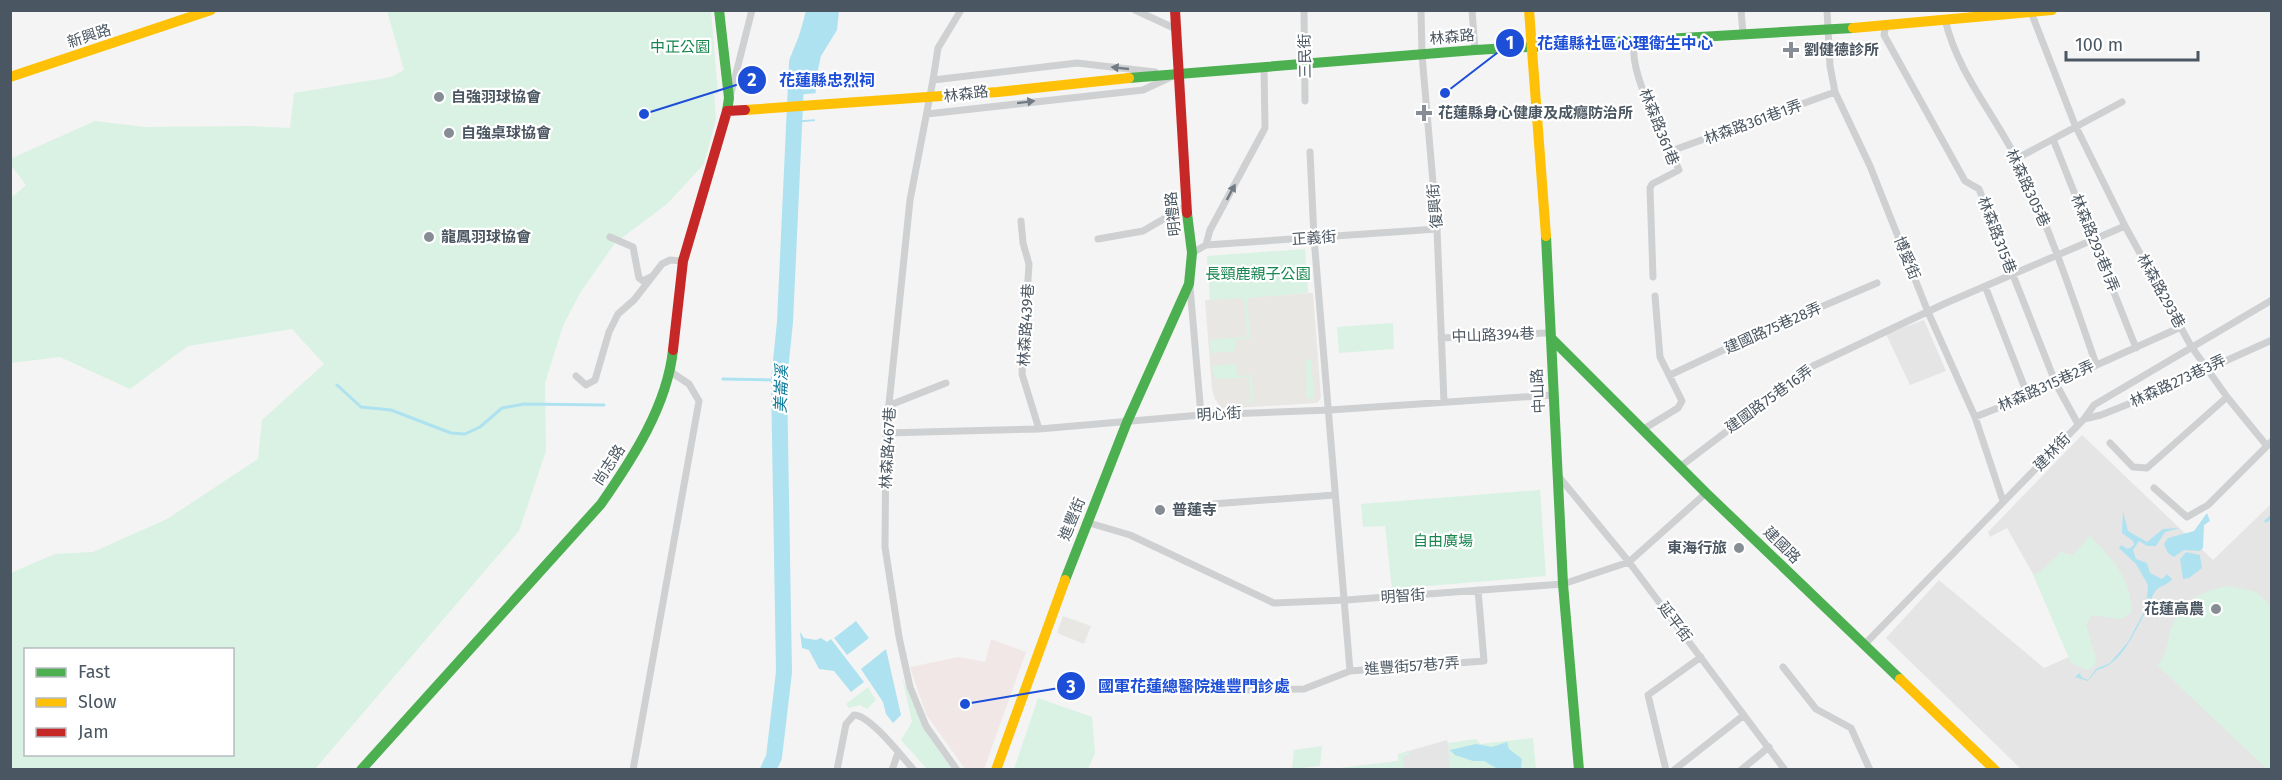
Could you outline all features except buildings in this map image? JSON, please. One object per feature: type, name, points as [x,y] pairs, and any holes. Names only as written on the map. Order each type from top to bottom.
[{"type":"street","name":"新興路","points":[[10,77],[210,10]]},
{"type":"street","points":[[719,10],[729,98]]},
{"type":"street","points":[[727,111],[752,10]]},
{"type":"street","points":[[933,80],[938,48],[961,10]]},
{"type":"street","points":[[1136,10],[1176,29]]},
{"type":"street","name":"明禮路","points":[[1175,10],[1186,206],[1192,252],[1190,284],[1201,415]]},
{"type":"street","name":"三民街","points":[[1304,10],[1305,101]]},
{"type":"street","name":"復興街","points":[[1421,10],[1422,55],[1437,229],[1444,402]]},
{"type":"street","points":[[1472,10],[1475,50]]},
{"type":"street","name":"中山路","points":[[1529,10],[1533,46],[1548,336],[1560,478],[1563,584],[1579,770]]},
{"type":"street","points":[[1741,10],[1743,34]]},
{"type":"street","name":"博愛街","points":[[1827,10],[1827,29],[1835,92],[1870,166],[1928,312],[1975,417],[2004,501]]},
{"type":"street","name":"林森路","points":[[727,111],[998,92],[1179,74],[1475,50],[1886,25],[1945,19],[1958,14],[2052,10]]},
{"type":"street","name":"林森路293巷","points":[[2031,12],[2075,125],[2125,226],[2191,346],[2227,397],[2269,443]]},
{"type":"street","name":"林森路305巷","points":[[1945,19],[1950,43],[2016,159],[2058,254],[2096,364]]},
{"type":"street","name":"林森路315巷","points":[[1886,25],[1884,35],[1965,181],[1979,189],[2056,384],[2081,422]]},
{"type":"street","name":"林森路361巷","points":[[1635,40],[1632,51],[1638,77],[1679,170],[1652,184],[1649,200],[1653,277]]},
{"type":"street","name":"林森路","points":[[1077,63],[1179,74],[1143,90],[927,114],[933,80],[1077,63]]},
{"type":"street","points":[[1206,245],[1210,230],[1265,128],[1264,67]]},
{"type":"street","name":"林森路361巷1弄","points":[[1671,151],[1835,92]]},
{"type":"street","points":[[2016,159],[2075,125],[2122,102]]},
{"type":"street","name":"尚志路","points":[[361,770],[601,504],[624,471],[655,418],[671,372],[683,261],[727,111]]},
{"type":"street","name":"林森路467巷","points":[[927,114],[910,200],[886,433],[885,547],[899,641],[910,687],[926,726],[957,770]]},
{"type":"street","name":"林森路293巷1弄","points":[[2053,139],[2136,348]]},
{"type":"street","points":[[1310,152],[1314,238],[1346,600],[1350,671]]},
{"type":"street","points":[[1098,239],[1143,231],[1186,206]]},
{"type":"street","name":"林森路439巷","points":[[1022,220],[1023,243],[1029,264],[1023,374],[1039,429]]},
{"type":"street","name":"建國路75巷16弄","points":[[1681,466],[1813,366],[1985,286],[2125,226]]},
{"type":"street","name":"正義街","points":[[1192,252],[1206,245],[1437,229]]},
{"type":"street","points":[[610,237],[633,247],[639,278],[649,280]]},
{"type":"street","points":[[576,376],[586,385],[595,380],[609,332],[618,314],[634,300],[664,259],[683,261]]},
{"type":"street","name":"進豐街","points":[[996,770],[1086,522],[1126,422],[1190,284]]},
{"type":"street","name":"建國路75巷28弄","points":[[1670,375],[1877,284]]},
{"type":"street","points":[[1985,286],[2028,396]]},
{"type":"street","points":[[1642,430],[1678,408],[1683,401],[1660,357],[1655,296]]},
{"type":"street","name":"建林街","points":[[1864,645],[2081,422],[2094,405],[2271,300]]},
{"type":"street","name":"林森路315巷2弄","points":[[1975,417],[2056,384],[2181,327]]},
{"type":"street","name":"中山路394巷","points":[[1441,338],[1548,336]]},
{"type":"street","name":"建國路","points":[[1548,336],[1706,493],[1995,770]]},
{"type":"street","name":"林森路273巷3弄","points":[[2081,422],[2102,416],[2271,340]]},
{"type":"street","points":[[633,770],[699,401],[689,384],[671,372]]},
{"type":"street","points":[[890,405],[946,383]]},
{"type":"street","name":"明心街","points":[[886,433],[1039,429],[1201,415],[1329,410],[1552,394]]},
{"type":"street","points":[[2110,443],[2133,467],[2147,468],[2227,397]]},
{"type":"street","points":[[2154,488],[2187,517],[2208,505],[2269,443]]},
{"type":"street","name":"延平街","points":[[1560,478],[1629,562],[1785,770]]},
{"type":"street","name":"明智街","points":[[1086,522],[1130,535],[1274,603],[1346,600],[1563,584],[1629,562],[1706,493]]},
{"type":"street","points":[[1212,504],[1335,495]]},
{"type":"street","name":"進豐街57巷7弄","points":[[1226,683],[1239,690],[1304,689],[1350,671],[1484,661],[1478,590]]},
{"type":"street","points":[[1666,770],[1648,695],[1701,657]]},
{"type":"street","points":[[1783,667],[1816,709],[1851,728],[1870,770]]},
{"type":"street","points":[[1674,770],[1744,715]]},
{"type":"street","points":[[837,770],[846,724],[854,716],[864,717],[914,770]]},
{"type":"street","points":[[1741,770],[1769,747]]},
{"type":"street","points":[[892,770],[898,753]]},
{"type":"shaded area","points":[[1313,293],[1321,398],[1317,403],[1222,409],[1212,389],[1205,300]]},
{"type":"shaded area","points":[[1924,320],[1946,371],[1910,385],[1886,334]]},
{"type":"shaded area","name":"花蓮高農","points":[[2082,435],[2213,560],[2271,504],[2271,769],[2021,769],[1886,638],[1939,580],[2044,668],[2069,657],[2033,574],[2007,528],[1990,537],[1988,532]]},
{"type":"shaded area","points":[[1063,616],[1091,626],[1084,644],[1057,633]]},
{"type":"shaded area","points":[[991,639],[1026,652],[984,769],[965,769],[926,714],[910,667],[959,657],[985,662]]},
{"type":"shaded area","points":[[1447,740],[1455,769],[1331,770],[1398,761],[1398,754]]},
{"type":"green space","name":"中正公園","points":[[387,11],[711,11],[718,94],[714,94],[716,119],[704,164],[667,204],[615,243],[580,293],[563,326],[545,383],[546,451],[519,531],[315,769],[11,769],[11,573],[55,554],[93,552],[167,519],[258,459],[262,420],[324,364],[292,329],[188,346],[130,389],[60,357],[11,363],[11,198],[26,185],[11,165],[10,159],[95,121],[145,127],[290,128],[294,93],[391,77],[404,70]]},
{"type":"green space","name":"長頸鹿親子公園","points":[[1305,249],[1308,293],[1247,298],[1250,338],[1235,340],[1235,351],[1211,353],[1210,340],[1246,337],[1247,334],[1244,298],[1210,300],[1207,256]]},
{"type":"green space","points":[[1393,323],[1394,349],[1339,353],[1337,327]]},
{"type":"green space","points":[[1311,359],[1314,398],[1307,399],[1306,360]]},
{"type":"green space","points":[[1236,364],[1237,376],[1252,375],[1253,402],[1243,403],[1251,401],[1249,377],[1215,379],[1212,366]]},
{"type":"green space","name":"自由廣場","points":[[1540,490],[1546,576],[1392,589],[1385,526],[1363,527],[1361,504]]},
{"type":"green space","points":[[2090,536],[2119,570],[2128,589],[2132,612],[2121,619],[2091,615],[2086,625],[2096,659],[2094,667],[2086,670],[2071,663],[2033,574],[2040,572],[2061,552],[2073,555]]},
{"type":"green space","points":[[2230,586],[2256,592],[2271,606],[2271,769],[2267,769],[2157,665],[2164,655],[2173,625],[2184,607],[2200,595]]},
{"type":"green space","points":[[902,677],[924,725],[952,769],[927,769],[901,740],[912,722]]},
{"type":"green space","points":[[868,687],[876,700],[867,709],[860,705],[849,708],[846,704]]},
{"type":"green space","points":[[1038,698],[1092,717],[1095,753],[1088,769],[1014,769]]},
{"type":"green space","points":[[1533,738],[1536,769],[1450,769],[1448,743],[1476,739],[1480,744]]},
{"type":"green space","points":[[1322,746],[1320,766],[1292,769],[1294,750]]},
{"type":"green space","points":[[1409,751],[1409,755],[1403,756],[1403,769],[1331,769],[1398,761],[1398,754]]},
{"type":"water","points":[[806,11],[839,11],[837,30],[821,56],[816,79],[815,121],[792,123],[799,36]]},
{"type":"water","points":[[2123,511],[2128,531],[2147,542],[2163,529],[2180,528],[2165,532],[2156,546],[2147,546],[2139,541],[2133,550],[2136,559],[2147,563],[2150,573],[2162,579],[2167,574],[2172,579],[2155,591],[2148,608],[2121,654],[2106,667],[2097,670],[2088,681],[2075,677],[2080,673],[2081,677],[2088,680],[2096,669],[2110,663],[2128,642],[2146,608],[2148,585],[2136,564],[2119,548],[2121,545],[2128,549],[2134,545],[2133,541],[2122,533]]},
{"type":"water","points":[[2207,513],[2210,521],[2204,525],[2203,548],[2200,551],[2184,550],[2174,557],[2168,553],[2164,544],[2168,538],[2194,531]]},
{"type":"water","points":[[2186,552],[2200,555],[2202,568],[2189,578],[2183,579],[2180,559]]},
{"type":"water","points":[[856,621],[869,638],[847,655],[834,638]]},
{"type":"water","points":[[800,632],[804,638],[816,640],[821,638],[827,642],[831,639],[864,682],[851,692],[834,671],[819,669],[809,650],[802,648]]},
{"type":"water","points":[[886,649],[901,715],[893,723],[886,714],[883,702],[861,669]]},
{"type":"water","points":[[1507,742],[1509,749],[1522,759],[1521,769],[1498,769],[1484,761],[1473,761],[1455,755],[1450,750],[1476,744],[1492,747]]},
{"type":"pier","points":[[819,93],[818,119],[790,121],[792,95]]},
{"type":"waterway","name":"美崙溪","points":[[768,770],[774,757],[784,672],[779,380],[785,322],[797,62],[818,10]]},
{"type":"waterway","points":[[723,379],[779,380]]},
{"type":"waterway","points":[[337,385],[361,407],[391,410],[451,433],[465,434],[480,427],[502,408],[524,404],[604,405]]},
{"type":"waterway","points":[[2266,521],[2272,516]]},
{"type":"traffic: fast","points":[[719,10],[729,98],[727,111]]},
{"type":"traffic: fast","points":[[1129,78],[1475,50],[1853,28]]},
{"type":"traffic: fast","points":[[1065,580],[1127,422],[1189,284],[1192,253],[1187,213]]},
{"type":"traffic: fast","points":[[1546,236],[1563,584],[1579,770]]},
{"type":"traffic: fast","points":[[1551,338],[1706,493],[1900,679]]},
{"type":"traffic: fast","points":[[361,770],[601,504],[647,431],[664,391],[673,350]]},
{"type":"traffic: slow","points":[[10,77],[211,10]]},
{"type":"traffic: slow","points":[[1529,10],[1546,236]]},
{"type":"traffic: slow","points":[[1853,28],[2052,10]]},
{"type":"traffic: slow","points":[[745,110],[998,92],[1129,78]]},
{"type":"traffic: slow","points":[[996,770],[1065,580]]},
{"type":"traffic: slow","points":[[1900,679],[1995,770]]},
{"type":"traffic: jam","points":[[1175,10],[1187,213]]},
{"type":"traffic: jam","points":[[673,350],[683,261],[727,111],[745,110]]},
{"type":"place","name":"劉健德診所","points":[[1791,50]]},
{"type":"place","name":"花蓮縣社區心理衛生中心","points":[[1445,93]]},
{"type":"place","name":"自強羽球協會","points":[[439,97]]},
{"type":"place","name":"花蓮縣身心健康及成癮防治所","points":[[1424,113]]},
{"type":"place","name":"花蓮縣忠烈祠","points":[[644,114]]},
{"type":"place","name":"自強桌球協會","points":[[449,133]]},
{"type":"place","name":"龍鳳羽球協會","points":[[429,237]]},
{"type":"place","name":"普蓮寺","points":[[1160,510]]},
{"type":"place","name":"東海行旅","points":[[1739,548]]},
{"type":"place","name":"花蓮高農","points":[[2216,609]]},
{"type":"place","name":"國軍花蓮總醫院進豐門診處","points":[[965,704]]}]
